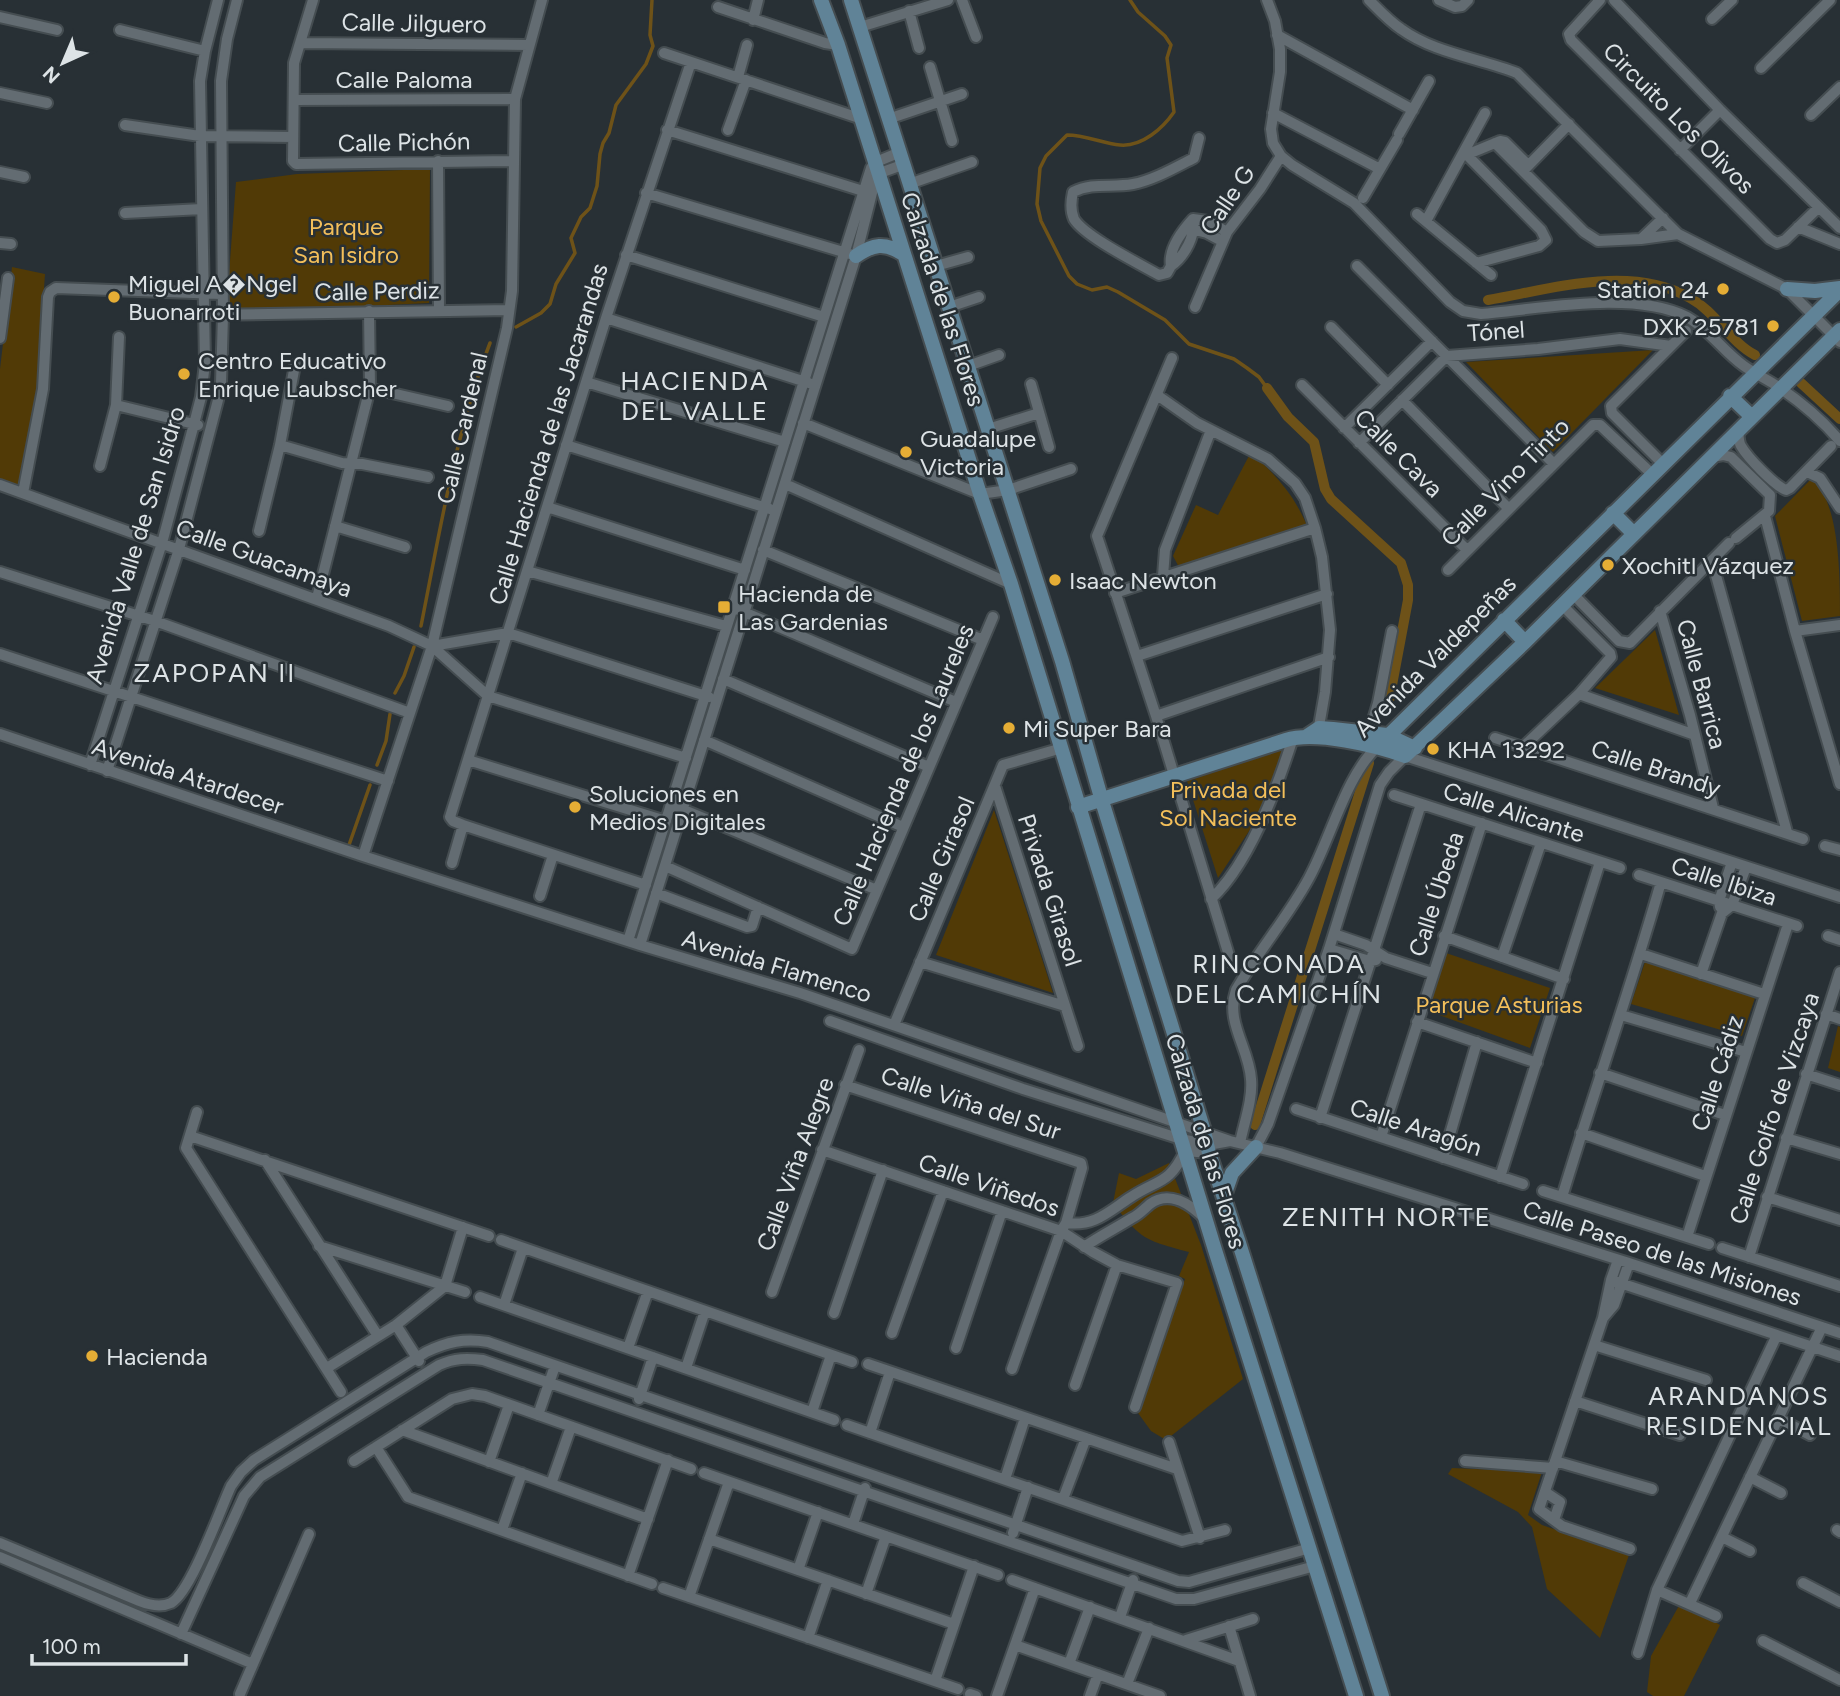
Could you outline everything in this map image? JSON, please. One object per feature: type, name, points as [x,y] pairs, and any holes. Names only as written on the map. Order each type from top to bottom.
[{"type":"street","name":"Avenida Valle de San Isidro","points":[[90,765],[162,543],[194,424],[204,372],[200,81],[218,0]]},
{"type":"street","name":"Avenida Valle de San Isidro","points":[[107,771],[178,549],[221,383],[223,60],[237,0]]},
{"type":"street","points":[[125,125],[200,136],[293,137],[294,63],[313,0]]},
{"type":"street","name":"Calle Cardenal","points":[[363,856],[432,646],[509,310],[512,291],[515,99],[542,0]]},
{"type":"street","points":[[753,20],[758,0]]},
{"type":"street","name":"Calzada de las Flores","points":[[821,0],[878,168],[980,494],[1012,584],[1214,1250],[1356,1696]]},
{"type":"street","name":"Calzada de las Flores","points":[[851,0],[1043,600],[1207,1143],[1382,1696]]},
{"type":"street","points":[[860,27],[948,0]]},
{"type":"street","points":[[962,0],[976,37]]},
{"type":"street","points":[[1267,0],[1275,21],[1280,72],[1271,129],[1273,143],[1281,156],[1354,203],[1450,302],[1463,311],[1481,314],[1615,302],[1660,307],[1700,325],[1738,361],[1780,387],[1804,406],[1836,443],[1790,488],[1781,488],[1740,444],[1738,429]]},
{"type":"street","points":[[1369,0],[1402,30],[1422,41],[1517,72],[1678,234],[1787,289],[1838,336]]},
{"type":"street","points":[[1439,0],[1455,7],[1462,6],[1468,0]]},
{"type":"street","name":"Circuito Los Olivos","points":[[1600,0],[1573,28],[1569,34],[1572,40],[1770,239],[1777,243],[1785,240],[1818,208]]},
{"type":"street","name":"Circuito Los Olivos","points":[[1614,0],[1720,110],[1840,228]]},
{"type":"street","points":[[1712,19],[1732,0]]},
{"type":"street","points":[[1761,68],[1830,0]]},
{"type":"street","points":[[718,7],[838,45]]},
{"type":"street","points":[[909,11],[919,48]]},
{"type":"street","points":[[0,17],[57,30]]},
{"type":"street","points":[[120,30],[205,51]]},
{"type":"street","points":[[1277,35],[1413,110]]},
{"type":"street","name":"Calle Jilguero","points":[[299,43],[529,45]]},
{"type":"street","points":[[728,130],[742,79],[747,45]]},
{"type":"street","points":[[664,53],[862,119]]},
{"type":"street","name":"Calle Hacienda de las Jacarandas","points":[[463,825],[451,819],[468,760],[626,255],[691,62]]},
{"type":"street","points":[[930,67],[952,141]]},
{"type":"street","points":[[1363,198],[1429,81]]},
{"type":"street","points":[[1811,115],[1840,87]]},
{"type":"street","points":[[0,93],[47,103]]},
{"type":"street","points":[[888,119],[962,94]]},
{"type":"street","name":"Calle Paloma","points":[[293,100],[515,99]]},
{"type":"street","points":[[1680,150],[1720,110]]},
{"type":"street","points":[[1273,113],[1380,169]]},
{"type":"street","points":[[1485,113],[1465,153],[1422,217],[1491,275]]},
{"type":"street","points":[[1526,168],[1569,124]]},
{"type":"street","points":[[667,130],[863,191]]},
{"type":"street","name":"Calle Pichón","points":[[293,137],[293,161],[296,164],[513,161]]},
{"type":"street","points":[[1199,138],[1194,158],[1182,164],[1133,184],[1084,186],[1073,192],[1070,203],[1074,219],[1100,241],[1159,275],[1167,273],[1171,266],[1170,257],[1183,231],[1194,224],[1208,221],[1224,237]]},
{"type":"street","points":[[1465,153],[1495,143],[1526,168],[1584,232],[1598,241],[1678,234]]},
{"type":"street","points":[[1465,153],[1541,230],[1546,240],[1539,246],[1476,264]]},
{"type":"street","name":"Calle G","points":[[1195,307],[1224,237],[1281,156]]},
{"type":"street","points":[[628,941],[666,821],[677,807],[704,740],[726,626],[745,570],[770,509],[785,484],[803,423],[824,317],[850,254],[863,191],[871,168],[900,159]]},
{"type":"street","points":[[438,161],[439,310]]},
{"type":"street","points":[[909,184],[972,162]]},
{"type":"street","points":[[640,945],[665,866],[686,758],[711,697],[723,679],[745,612],[763,550],[785,442],[809,383],[878,168]]},
{"type":"street","points":[[0,172],[24,177]]},
{"type":"street","points":[[646,193],[850,254],[878,245],[890,246],[903,254]]},
{"type":"street","points":[[125,213],[202,209]]},
{"type":"street","points":[[1640,239],[1663,218]]},
{"type":"street","points":[[1798,227],[1839,242]]},
{"type":"street","points":[[626,255],[824,317]]},
{"type":"street","points":[[936,267],[968,257]]},
{"type":"street","points":[[1357,266],[1555,464]]},
{"type":"street","points":[[0,338],[8,278]]},
{"type":"street","points":[[23,493],[43,389],[50,292],[57,288],[221,294]]},
{"type":"street","points":[[1787,289],[1840,289]]},
{"type":"street","name":"Avenida Valdepeñas","points":[[1235,1142],[1251,1086],[1251,1076],[1234,1023],[1232,1010],[1236,990],[1308,881],[1356,772],[1374,740],[1504,620],[1840,289]]},
{"type":"street","points":[[949,307],[979,297]]},
{"type":"street","name":"Calle Perdiz","points":[[204,315],[509,310]]},
{"type":"street","points":[[317,598],[370,388],[369,311]]},
{"type":"street","points":[[606,318],[809,383]]},
{"type":"street","points":[[1331,327],[1388,385]]},
{"type":"street","points":[[1663,464],[1612,413],[1611,406],[1686,331]]},
{"type":"street","name":"Avenida Valdepeñas","points":[[1256,1147],[1272,1111],[1329,949],[1380,785],[1389,772],[1525,642],[1780,387],[1838,336]]},
{"type":"street","points":[[100,466],[116,405],[119,337]]},
{"type":"street","name":"Tónel","points":[[1359,443],[1447,356],[1620,339],[1671,346]]},
{"type":"street","name":"Tónel","points":[[1345,428],[1432,341]]},
{"type":"street","points":[[968,366],[999,355]]},
{"type":"street","points":[[1172,358],[1097,536],[1156,716],[1231,962]]},
{"type":"street","points":[[259,531],[280,445],[295,365]]},
{"type":"street","points":[[586,382],[785,442]]},
{"type":"street","points":[[1031,384],[1049,447]]},
{"type":"street","name":"Calle Cava","points":[[1302,385],[1467,550]]},
{"type":"street","points":[[370,388],[448,406]]},
{"type":"street","points":[[1157,395],[1184,415],[1268,459],[1295,483],[1304,498],[1315,528],[1327,594],[1329,657],[1309,735],[1234,871],[1211,900]]},
{"type":"street","points":[[1730,396],[1751,416]]},
{"type":"street","points":[[1402,400],[1508,508]]},
{"type":"street","points":[[116,405],[211,429]]},
{"type":"street","points":[[988,429],[1040,413]]},
{"type":"street","points":[[803,423],[980,494],[1008,490],[1071,469]]},
{"type":"street","name":"Calle Vino Tinto","points":[[1448,570],[1593,425],[1600,425],[1632,454]]},
{"type":"street","points":[[1163,576],[1165,550],[1211,430]]},
{"type":"street","points":[[1643,443],[1632,454],[1652,474]]},
{"type":"street","points":[[280,445],[342,463],[428,477]]},
{"type":"street","points":[[566,445],[770,509]]},
{"type":"street","points":[[1568,599],[1591,612],[1619,642],[1630,643],[1733,541],[1765,516],[1771,506],[1770,495],[1727,455],[1712,457]]},
{"type":"street","points":[[1744,469],[1753,460]]},
{"type":"street","points":[[1807,472],[1820,478],[1840,508]]},
{"type":"street","points":[[785,484],[1012,584]]},
{"type":"street","name":"Calle Guacamaya","points":[[0,485],[389,625],[432,646],[488,696]]},
{"type":"street","points":[[547,508],[745,570]]},
{"type":"street","points":[[1613,513],[1634,534]]},
{"type":"street","points":[[1765,516],[1795,631],[1840,784]]},
{"type":"street","points":[[335,527],[405,547]]},
{"type":"street","points":[[1115,593],[1315,528]]},
{"type":"street","points":[[763,550],[983,640]]},
{"type":"street","points":[[1712,561],[1787,832]]},
{"type":"street","points":[[527,571],[726,626]]},
{"type":"street","points":[[0,572],[138,615],[411,713]]},
{"type":"street","points":[[1137,656],[1327,594]]},
{"type":"street","points":[[1522,747],[1609,663],[1611,653],[1580,623],[1568,599]]},
{"type":"street","points":[[1018,606],[1043,600]]},
{"type":"street","points":[[733,608],[956,702]]},
{"type":"street","name":"Calle Barrica","points":[[1660,611],[1713,808]]},
{"type":"street","points":[[1580,623],[1591,612]]},
{"type":"street","name":"Calle Hacienda de los Laureles","points":[[758,907],[852,949],[993,618]]},
{"type":"street","points":[[1504,620],[1525,642]]},
{"type":"street","points":[[1795,631],[1840,625]]},
{"type":"street","points":[[1374,740],[1392,631]]},
{"type":"street","points":[[432,646],[508,633],[711,697]]},
{"type":"street","points":[[0,654],[388,781]]},
{"type":"street","points":[[1156,716],[1329,657]]},
{"type":"street","points":[[723,679],[929,766]]},
{"type":"street","points":[[1579,694],[1695,735]]},
{"type":"street","points":[[488,696],[686,758]]},
{"type":"street","name":"Avenida Atardecer","points":[[0,734],[363,856]]},
{"type":"street","points":[[1078,807],[1309,735],[1374,740],[1410,752],[1428,762],[1840,897]]},
{"type":"street","name":"Calle Brandy","points":[[1495,738],[1804,839]]},
{"type":"street","points":[[704,740],[903,827]]},
{"type":"street","name":"Calle Girasol","points":[[894,1025],[1003,765],[1062,747]]},
{"type":"street","points":[[468,760],[666,821]]},
{"type":"street","name":"Privada Girasol","points":[[995,786],[1078,1046]]},
{"type":"street","name":"Calle Alicante","points":[[1394,795],[1620,868]]},
{"type":"street","points":[[1321,1118],[1421,804]]},
{"type":"street","points":[[677,807],[877,890]]},
{"type":"street","name":"Calle Úbeda","points":[[1381,1137],[1482,823]]},
{"type":"street","points":[[452,863],[463,825],[646,885]]},
{"type":"street","points":[[1502,957],[1541,843]]},
{"type":"street","points":[[1825,846],[1840,850]]},
{"type":"street","points":[[540,896],[553,855]]},
{"type":"street","name":"Avenida Flamenco","points":[[363,856],[800,993],[1176,1121],[1207,1143]]},
{"type":"street","points":[[1500,1177],[1600,862]]},
{"type":"street","points":[[1722,913],[1719,901],[1732,862]]},
{"type":"street","points":[[656,893],[747,927],[752,926],[758,907],[665,866]]},
{"type":"street","points":[[1701,974],[1722,913],[1732,905],[1746,867]]},
{"type":"street","name":"Calle Ibiza","points":[[1639,875],[1792,925]]},
{"type":"street","points":[[1562,1197],[1600,1073],[1641,954],[1661,882]]},
{"type":"street","name":"Calle Cádiz","points":[[1687,1237],[1765,994],[1792,925]]},
{"type":"street","points":[[1334,934],[1374,948],[1386,958],[1432,973]]},
{"type":"street","points":[[1444,936],[1564,979]]},
{"type":"street","points":[[1828,936],[1840,940]]},
{"type":"street","points":[[1329,949],[1370,961],[1386,958]]},
{"type":"street","points":[[1641,954],[1765,994]]},
{"type":"street","name":"Privada Girasol","points":[[920,962],[1065,1006]]},
{"type":"street","name":"Calle Golfo de Vizcaya","points":[[1749,1257],[1840,972]]},
{"type":"street","points":[[1621,1014],[1746,1052]]},
{"type":"street","points":[[1826,1014],[1840,1019]]},
{"type":"street","name":"Avenida Flamenco","points":[[830,1021],[1183,1145],[1207,1143]]},
{"type":"street","points":[[1417,1022],[1537,1063]]},
{"type":"street","points":[[1443,1158],[1477,1042]]},
{"type":"street","name":"Calle Viña Alegre","points":[[772,1292],[859,1050]]},
{"type":"street","points":[[1023,1089],[1028,1072]]},
{"type":"street","points":[[1600,1073],[1725,1115]]},
{"type":"street","points":[[1806,1074],[1840,1085]]},
{"type":"street","name":"Calle Viña del Sur","points":[[845,1085],[1077,1160],[1082,1165],[1064,1227]]},
{"type":"street","name":"Calle Aragón","points":[[1296,1110],[1523,1184]]},
{"type":"street","points":[[197,1112],[187,1148],[341,1392]]},
{"type":"street","points":[[1581,1133],[1705,1176]]},
{"type":"street","points":[[190,1136],[489,1236]]},
{"type":"street","points":[[1786,1138],[1840,1154]]},
{"type":"street","name":"Calle Paseo de las Misiones","points":[[1207,1143],[1235,1142],[1256,1147],[1623,1261],[1840,1333]]},
{"type":"street","points":[[1173,1199],[1168,1178],[1183,1145]]},
{"type":"street","points":[[1224,1196],[1232,1173],[1256,1147]]},
{"type":"street","name":"Calle Viñedos","points":[[822,1150],[1002,1211],[1064,1227],[1084,1247],[1117,1265],[1177,1283],[1135,1407]]},
{"type":"street","points":[[265,1160],[378,1336]]},
{"type":"street","points":[[835,1313],[883,1170]]},
{"type":"street","points":[[1012,1369],[1064,1227],[1091,1223],[1107,1216],[1140,1191],[1168,1178]]},
{"type":"street","points":[[892,1333],[943,1191]]},
{"type":"street","points":[[1543,1191],[1709,1244]]},
{"type":"street","points":[[1767,1197],[1840,1220]]},
{"type":"street","points":[[1084,1247],[1132,1219],[1156,1200],[1173,1199],[1188,1204],[1206,1221]]},
{"type":"street","points":[[956,1348],[1002,1211]]},
{"type":"street","points":[[1091,1223],[1097,1238]]},
{"type":"street","points":[[327,1368],[396,1325],[445,1286],[463,1227]]},
{"type":"street","points":[[501,1240],[852,1362]]},
{"type":"street","points":[[1214,1250],[1239,1243]]},
{"type":"street","points":[[319,1246],[465,1292]]},
{"type":"street","points":[[504,1305],[523,1248]]},
{"type":"street","points":[[1723,1248],[1840,1286]]},
{"type":"street","points":[[1623,1261],[1539,1509],[1562,1526],[1630,1549]]},
{"type":"street","points":[[1075,1385],[1117,1265]]},
{"type":"street","points":[[1616,1282],[1840,1356]]},
{"type":"street","points":[[628,1348],[648,1291]]},
{"type":"street","points":[[480,1297],[834,1420]]},
{"type":"street","points":[[686,1368],[705,1311]]},
{"type":"street","points":[[396,1325],[426,1373]]},
{"type":"street","points":[[1690,1603],[1822,1327]]},
{"type":"street","points":[[1638,1653],[1657,1590],[1777,1335]]},
{"type":"street","points":[[0,1543],[151,1606],[162,1606],[171,1602],[186,1587],[231,1486],[254,1460],[417,1358],[443,1344],[473,1339],[1178,1581],[1189,1582],[1308,1541]]},
{"type":"street","points":[[1594,1345],[1706,1380]]},
{"type":"street","points":[[812,1412],[831,1354]]},
{"type":"street","points":[[634,1412],[653,1357]]},
{"type":"street","points":[[181,1634],[250,1487],[272,1467],[426,1373],[453,1359],[467,1358],[483,1360],[549,1382],[1185,1601],[1315,1566]]},
{"type":"street","points":[[868,1364],[1177,1469]]},
{"type":"street","points":[[538,1415],[555,1366]]},
{"type":"street","points":[[870,1433],[890,1372]]},
{"type":"street","points":[[354,1461],[452,1399],[463,1395],[485,1396],[691,1469]]},
{"type":"street","points":[[1576,1401],[1680,1435]]},
{"type":"street","points":[[489,1462],[509,1405]]},
{"type":"street","points":[[1005,1479],[1026,1418]]},
{"type":"street","points":[[1779,1418],[1810,1435]]},
{"type":"street","points":[[315,1422],[324,1436]]},
{"type":"street","points":[[847,1425],[1182,1541],[1225,1530]]},
{"type":"street","points":[[551,1484],[571,1427]]},
{"type":"street","points":[[401,1430],[648,1519]]},
{"type":"street","points":[[1063,1499],[1086,1438]]},
{"type":"street","points":[[1168,1441],[1200,1538]]},
{"type":"street","points":[[376,1447],[408,1497],[958,1689]]},
{"type":"street","points":[[628,1576],[668,1461]]},
{"type":"street","points":[[1465,1461],[1554,1464],[1652,1489]]},
{"type":"street","points":[[704,1473],[998,1575]]},
{"type":"street","points":[[502,1530],[522,1474]]},
{"type":"street","points":[[853,1524],[870,1475]]},
{"type":"street","points":[[1750,1477],[1781,1493]]},
{"type":"street","points":[[689,1597],[729,1482]]},
{"type":"street","points":[[1010,1542],[1028,1487]]},
{"type":"street","points":[[1293,1494],[1316,1488]]},
{"type":"street","points":[[1545,1492],[1560,1502],[1554,1520]]},
{"type":"street","points":[[798,1570],[818,1513]]},
{"type":"street","points":[[240,1694],[309,1534]]},
{"type":"street","points":[[866,1594],[886,1536]]},
{"type":"street","points":[[1722,1537],[1750,1551]]},
{"type":"street","points":[[709,1539],[954,1624]]},
{"type":"street","points":[[205,1543],[220,1549]]},
{"type":"street","points":[[0,1557],[253,1664]]},
{"type":"street","points":[[935,1681],[974,1566]]},
{"type":"street","points":[[1120,1617],[1137,1568]]},
{"type":"street","points":[[808,1638],[828,1580]]},
{"type":"street","points":[[1012,1580],[1240,1661]]},
{"type":"street","points":[[1803,1583],[1840,1602]]},
{"type":"street","points":[[997,1696],[1035,1588]]},
{"type":"street","points":[[105,1601],[110,1589]]},
{"type":"street","points":[[1657,1590],[1716,1616]]},
{"type":"street","points":[[1069,1664],[1090,1607]]},
{"type":"street","points":[[1185,1641],[1253,1619]]},
{"type":"street","points":[[1229,1626],[1250,1696]]},
{"type":"street","points":[[1127,1685],[1149,1628]]},
{"type":"street","points":[[1338,1638],[1362,1630]]},
{"type":"street","points":[[1762,1641],[1840,1681]]},
{"type":"street","points":[[1015,1645],[1160,1696]]},
{"type":"street","points":[[1350,1677],[1374,1670]]},
{"type":"street","points":[[1090,1696],[1098,1674]]},
{"type":"green space","name":"Parque San Isidro","points":[[430,169],[429,303],[226,313],[236,182],[297,174]]},
{"type":"green space","points":[[12,267],[45,274],[37,389],[22,488],[0,481],[0,369]]},
{"type":"green space","points":[[1653,350],[1553,452],[1466,362]]},
{"type":"green space","points":[[1251,452],[1284,487],[1297,505],[1308,528],[1180,569],[1173,556],[1196,505],[1218,515]]},
{"type":"green space","points":[[1812,478],[1821,490],[1833,522],[1839,561],[1840,616],[1802,621],[1775,516]]},
{"type":"green space","points":[[1655,630],[1679,715],[1595,688]]},
{"type":"green space","name":"Privada del Sol Naciente","points":[[1283,750],[1257,819],[1218,878],[1187,781]]},
{"type":"green space","points":[[994,810],[1053,993],[936,955]]},
{"type":"green space","name":"Parque Asturias","points":[[1446,953],[1550,988],[1530,1048],[1428,1011]]},
{"type":"green space","points":[[1646,959],[1756,995],[1742,1036],[1631,1004]]},
{"type":"green space","points":[[1838,1026],[1840,1027],[1840,1072],[1828,1068]]},
{"type":"green space","points":[[1169,1163],[1201,1245],[1243,1379],[1166,1440],[1151,1431],[1138,1413],[1185,1279],[1179,1276],[1189,1252],[1145,1237],[1130,1225],[1113,1203],[1119,1173],[1136,1179]]},
{"type":"green space","points":[[1452,1468],[1542,1472],[1528,1515],[1542,1525],[1629,1555],[1600,1638],[1547,1589],[1532,1527],[1518,1512],[1448,1474]]},
{"type":"green space","points":[[1681,1602],[1720,1625],[1684,1696],[1653,1696],[1647,1692],[1651,1656]]},
{"type":"waterway","points":[[516,327],[541,313],[550,304],[556,284],[575,253],[571,238],[581,217],[590,208],[597,186],[600,154],[616,105],[646,64],[653,46],[650,35],[652,0]]},
{"type":"waterway","points":[[1130,0],[1138,12],[1165,36],[1171,45],[1167,58],[1174,112],[1151,135],[1128,145],[1067,135],[1046,156],[1040,168],[1037,204],[1041,221],[1069,276],[1077,284],[1092,290],[1107,287],[1118,292],[1165,320],[1189,344],[1234,359],[1259,377],[1267,388]]},
{"type":"waterway","points":[[1488,300],[1590,282],[1642,282],[1667,288],[1690,298],[1708,311],[1738,343],[1755,355]]},
{"type":"waterway","points":[[421,626],[458,447],[490,343]]},
{"type":"waterway","points":[[1801,383],[1840,419]]},
{"type":"waterway","points":[[1267,388],[1288,417],[1314,442],[1325,489],[1331,499],[1401,563],[1408,585],[1408,600],[1389,701]]},
{"type":"waterway","points":[[395,693],[414,647]]},
{"type":"waterway","points":[[377,765],[386,741],[390,714]]},
{"type":"waterway","points":[[1255,1125],[1369,763]]},
{"type":"waterway","points":[[349,845],[370,785]]},
{"type":"place","name":"Station 24","points":[[1723,289]]},
{"type":"place","name":"Miguel A�Ngel Buonarroti","points":[[114,297]]},
{"type":"place","name":"DXK 25781","points":[[1773,326]]},
{"type":"place","name":"Centro Educativo Enrique Laubscher","points":[[184,374]]},
{"type":"place","name":"Guadalupe Victoria","points":[[906,452]]},
{"type":"place","name":"Xochitl Vázquez","points":[[1608,565]]},
{"type":"place","name":"Isaac Newton","points":[[1055,580]]},
{"type":"place","name":"Hacienda de Las Gardenias","points":[[724,607]]},
{"type":"place","name":"Mi Super Bara","points":[[1009,728]]},
{"type":"place","name":"KHA 13292","points":[[1433,749]]},
{"type":"place","name":"Soluciones en Medios Digitales","points":[[575,807]]},
{"type":"place","name":"Hacienda","points":[[92,1356]]},
{"type":"district","name":"HACIENDA DEL VALLE","points":[[695,396]]},
{"type":"district","name":"ZAPOPAN II","points":[[215,673]]},
{"type":"district","name":"RINCONADA DEL CAMICHÍN","points":[[1279,979]]},
{"type":"district","name":"ZENITH NORTE","points":[[1387,1217]]},
{"type":"district","name":"ARANDANOS RESIDENCIAL","points":[[1739,1411]]}]
